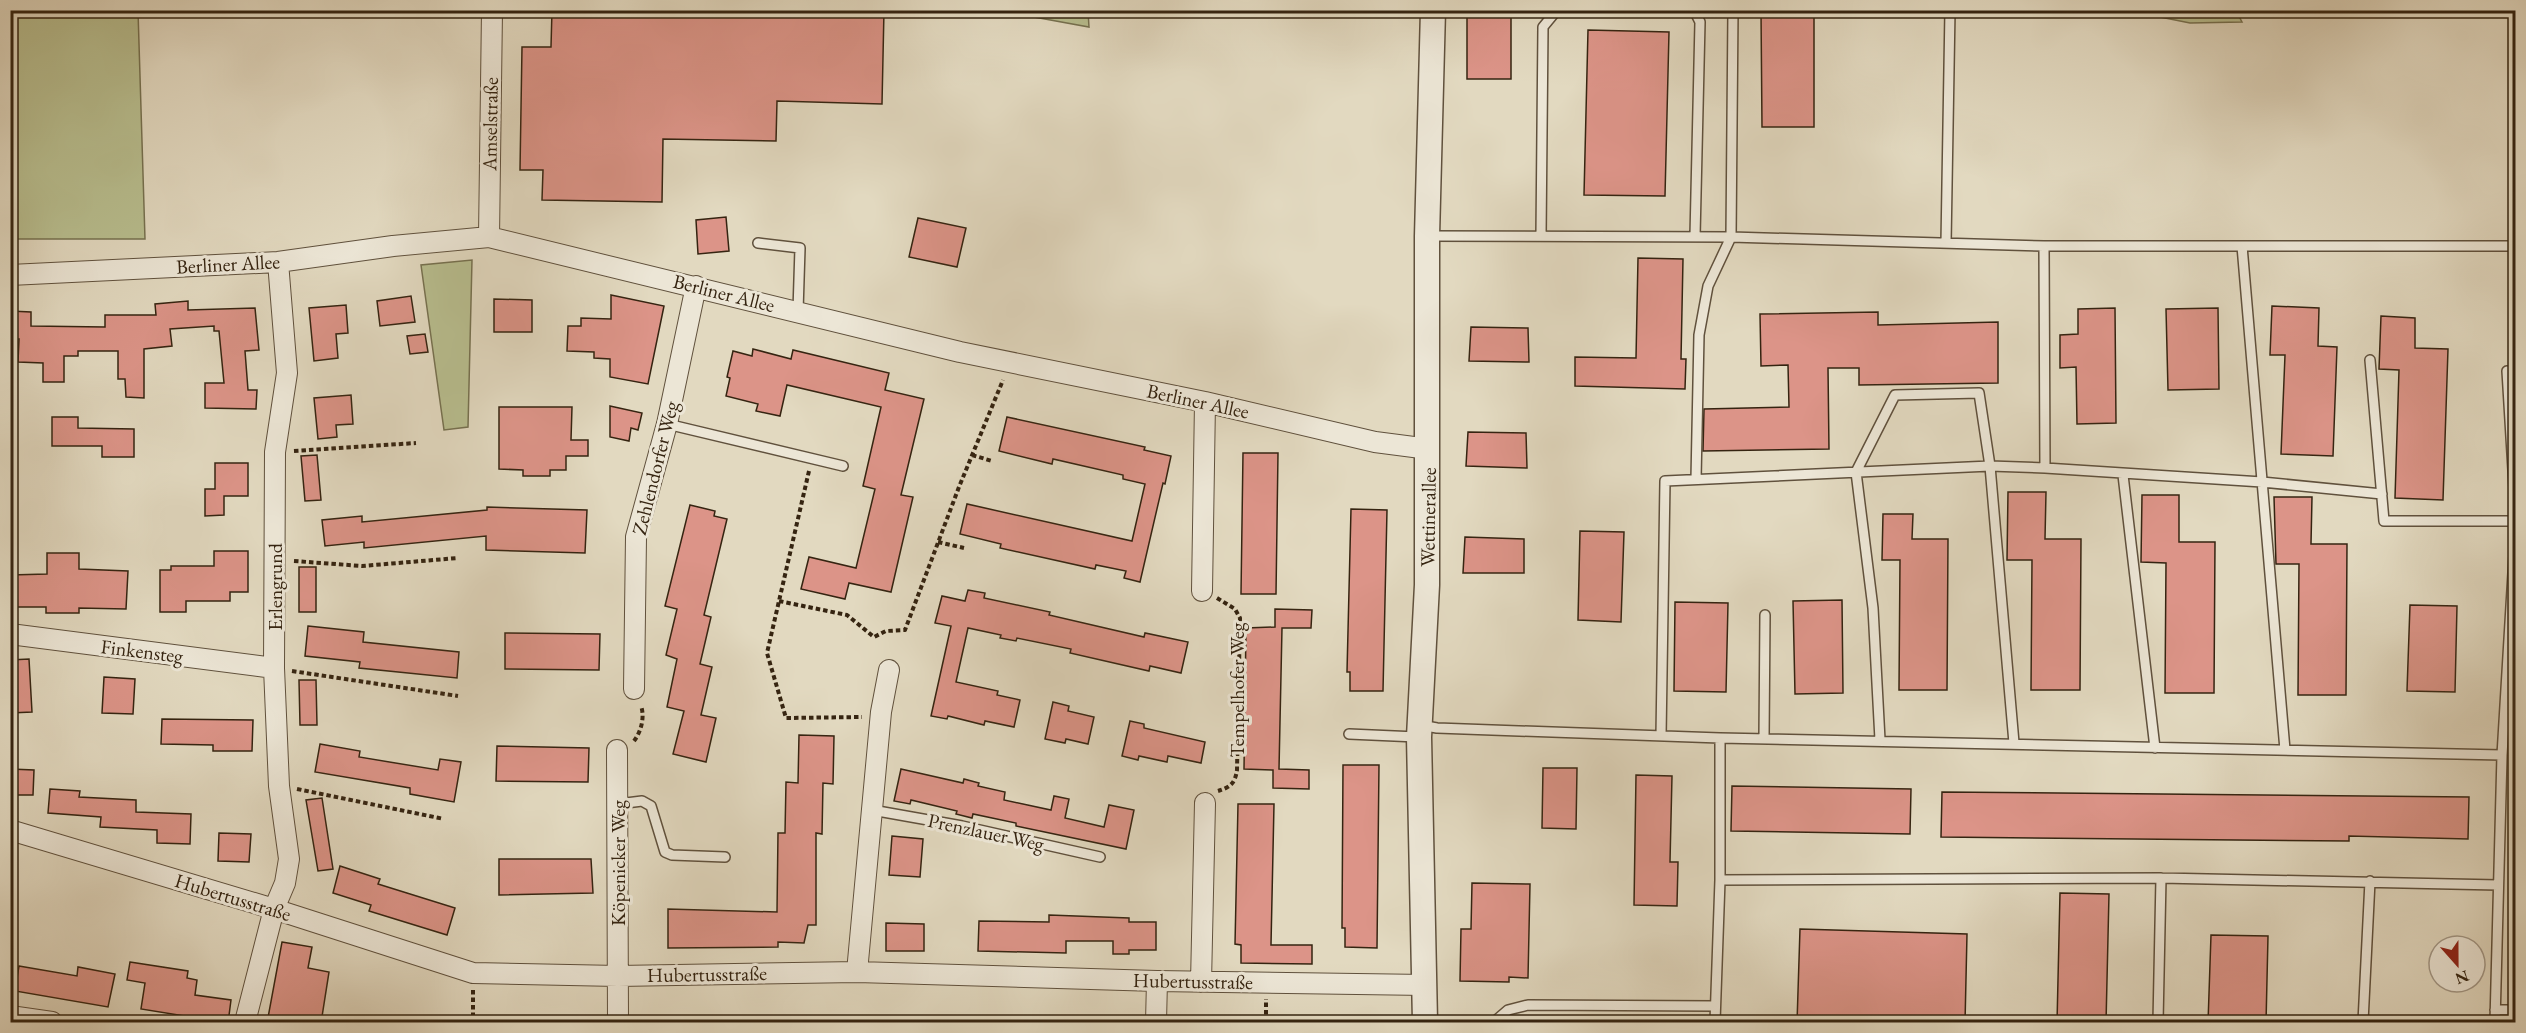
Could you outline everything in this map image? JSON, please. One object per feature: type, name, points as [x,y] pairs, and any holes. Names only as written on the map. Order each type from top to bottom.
[{"type":"street","name":"Amselstraße","points":[[489,237],[492,10]]},
{"type":"street","name":"Wettinerallee","points":[[1425,1023],[1420,731],[1427,585],[1429,449],[1427,236],[1433,10]]},
{"type":"street","name":"Berliner Allee","points":[[10,275],[278,262],[393,246],[489,237],[1010,362],[1205,402],[1375,442],[1429,449]]},
{"type":"street","name":"Erlengrund","points":[[245,1023],[274,909],[285,883],[289,859],[279,786],[274,668],[274,452],[287,373],[278,262]]},
{"type":"street","name":"Zehlendorfer Weg","points":[[634,689],[636,537],[667,424],[696,286]]},
{"type":"street","points":[[1202,591],[1205,402]]},
{"type":"street","name":"Finkensteg","points":[[10,634],[274,668]]},
{"type":"street","points":[[857,972],[881,717],[889,670]]},
{"type":"street","name":"Köpenicker Weg","points":[[617,750],[618,1023]]},
{"type":"street","points":[[1201,982],[1205,803]]},
{"type":"street","name":"Hubertusstraße","points":[[10,830],[274,909],[473,974],[618,976],[857,972],[1157,981],[1426,985]]},
{"type":"street","points":[[1156,1023],[1157,981]]},
{"type":"street","points":[[10,1016],[52,1023]]},
{"type":"lane","points":[[1541,236],[1543,27],[1557,10]]},
{"type":"lane","points":[[1694,10],[1700,22],[1695,236]]},
{"type":"lane","points":[[1696,479],[1699,335],[1708,286],[1731,237],[1733,10]]},
{"type":"lane","points":[[1946,243],[1950,10]]},
{"type":"lane","points":[[1427,236],[1695,236],[2044,246],[2516,246]]},
{"type":"lane","points":[[758,243],[800,248],[798,311]]},
{"type":"lane","points":[[2044,246],[2045,468]]},
{"type":"lane","points":[[2242,246],[2285,750]]},
{"type":"lane","points":[[2370,360],[2384,521],[2516,521]]},
{"type":"lane","points":[[2495,1023],[2502,755],[2516,521],[2507,371]]},
{"type":"lane","points":[[1880,740],[1873,608],[1856,472],[1895,395],[1979,393],[1990,466],[2014,743]]},
{"type":"lane","points":[[667,424],[843,466]]},
{"type":"lane","points":[[1661,736],[1665,481],[1990,466],[2262,483],[2382,494]]},
{"type":"lane","points":[[2123,475],[2155,748]]},
{"type":"lane","points":[[1764,738],[1765,615]]},
{"type":"lane","points":[[1349,734],[1420,731],[1437,728],[1720,738],[2502,755]]},
{"type":"lane","points":[[1715,1023],[1720,880],[1720,738]]},
{"type":"lane","points":[[618,804],[642,801],[651,806],[665,852],[672,855],[725,857]]},
{"type":"lane","name":"Prenzlauer Weg","points":[[872,810],[962,826],[1100,857]]},
{"type":"lane","points":[[1720,880],[2161,878],[2498,885]]},
{"type":"lane","points":[[2158,1023],[2161,878]]},
{"type":"lane","points":[[2363,1023],[2370,881]]},
{"type":"lane","points":[[1494,1023],[1497,1017],[1508,1010],[1528,1005],[1715,1006]]},
{"type":"lane","points":[[2495,1010],[2516,1010]]},
{"type":"path","points":[[779,601],[848,615],[874,637],[886,631],[905,630],[1010,362]]},
{"type":"path","points":[[274,452],[416,443]]},
{"type":"path","points":[[972,455],[992,461]]},
{"type":"path","points":[[812,460],[766,653],[786,718],[881,717]]},
{"type":"path","points":[[938,542],[964,548]]},
{"type":"path","points":[[275,560],[362,566],[458,558]]},
{"type":"path","name":"Tempelhofer Weg","points":[[1202,591],[1205,596],[1222,600],[1235,609],[1240,618],[1235,781],[1229,787],[1210,795],[1205,803]]},
{"type":"path","points":[[274,668],[458,696]]},
{"type":"path","points":[[642,719],[643,710]]},
{"type":"path","points":[[279,786],[444,819]]},
{"type":"path","points":[[473,974],[473,1023]]},
{"type":"green space","points":[[11,10],[138,11],[145,239],[11,239]]},
{"type":"green space","points":[[1001,11],[1088,11],[1089,27]]},
{"type":"green space","points":[[2130,11],[2236,11],[2242,22],[2190,23]]},
{"type":"green space","points":[[472,260],[468,427],[444,430],[421,265]]},
{"type":"building","points":[[552,10],[884,10],[882,104],[777,101],[776,141],[663,139],[662,202],[542,200],[543,170],[520,170],[522,47],[551,47]]},
{"type":"building","points":[[1467,10],[1511,10],[1511,79],[1467,79]]},
{"type":"building","points":[[1761,12],[1814,12],[1814,127],[1762,127]]},
{"type":"building","points":[[1588,30],[1669,32],[1665,196],[1584,195]]},
{"type":"building","points":[[726,217],[729,251],[698,254],[696,220]]},
{"type":"building","points":[[918,218],[966,228],[957,267],[909,257]]},
{"type":"building","points":[[1638,258],[1683,259],[1681,359],[1686,359],[1685,389],[1575,386],[1575,357],[1636,358]]},
{"type":"building","points":[[611,295],[664,306],[648,384],[610,377],[610,359],[594,358],[594,352],[567,351],[568,326],[581,326],[581,318],[611,319]]},
{"type":"building","points":[[411,296],[415,322],[380,326],[377,301]]},
{"type":"building","points":[[494,299],[532,300],[532,332],[494,332]]},
{"type":"building","points":[[188,301],[188,310],[255,308],[259,350],[245,351],[248,390],[257,390],[256,409],[205,408],[205,383],[224,383],[219,331],[214,331],[214,326],[170,329],[172,346],[144,349],[144,398],[126,397],[125,379],[118,379],[118,351],[78,351],[78,356],[64,356],[64,382],[43,382],[43,363],[18,362],[19,339],[10,339],[10,311],[31,312],[31,326],[105,327],[105,315],[156,315],[155,304]]},
{"type":"building","points":[[346,305],[348,333],[336,334],[338,358],[314,361],[309,308]]},
{"type":"building","points":[[2272,306],[2319,308],[2318,346],[2337,347],[2333,456],[2281,454],[2285,355],[2270,355]]},
{"type":"building","points":[[2115,308],[2116,423],[2077,424],[2076,367],[2060,368],[2060,335],[2078,334],[2078,309]]},
{"type":"building","points":[[2218,308],[2219,389],[2168,390],[2166,309]]},
{"type":"building","points":[[1878,312],[1878,325],[1998,322],[1998,383],[1859,385],[1859,368],[1828,368],[1829,449],[1703,451],[1704,409],[1789,407],[1788,365],[1761,366],[1760,314]]},
{"type":"building","points":[[2381,316],[2415,318],[2415,348],[2448,349],[2443,500],[2395,498],[2399,370],[2379,369]]},
{"type":"building","points":[[1471,327],[1528,328],[1529,362],[1469,361]]},
{"type":"building","points":[[425,334],[428,352],[410,354],[407,336]]},
{"type":"building","points":[[753,349],[791,359],[793,350],[889,373],[885,390],[924,399],[901,495],[913,497],[891,592],[849,583],[845,599],[801,589],[809,557],[856,568],[875,489],[863,486],[881,407],[787,385],[780,416],[756,411],[758,404],[726,396],[730,378],[727,377],[733,351],[752,356]]},
{"type":"building","points":[[351,395],[353,424],[336,425],[337,437],[318,439],[314,398]]},
{"type":"building","points":[[610,406],[642,413],[638,430],[631,428],[629,441],[610,437]]},
{"type":"building","points":[[499,407],[572,407],[571,440],[588,440],[588,456],[566,456],[566,470],[550,470],[550,476],[523,476],[523,470],[499,469]]},
{"type":"building","points":[[52,417],[78,417],[78,428],[134,429],[134,457],[102,457],[102,446],[52,446]]},
{"type":"building","points":[[1007,417],[1145,447],[1144,450],[1171,456],[1140,582],[1124,578],[1126,571],[1096,565],[1095,569],[1000,548],[1001,544],[960,534],[967,504],[1132,541],[1145,484],[1123,479],[1123,475],[1053,459],[1052,464],[999,451]]},
{"type":"building","points":[[1468,432],[1526,433],[1527,468],[1466,466]]},
{"type":"building","points":[[1243,453],[1278,453],[1276,594],[1241,594]]},
{"type":"building","points":[[317,455],[321,500],[305,501],[301,456]]},
{"type":"building","points":[[215,463],[248,463],[248,496],[224,496],[224,515],[205,516],[205,489],[215,489]]},
{"type":"building","points":[[2008,492],[2046,492],[2045,539],[2081,539],[2080,690],[2031,690],[2032,560],[2007,560]]},
{"type":"building","points":[[2142,495],[2179,495],[2179,542],[2215,542],[2214,693],[2165,693],[2166,563],[2141,562]]},
{"type":"building","points":[[2274,497],[2312,497],[2311,544],[2347,544],[2346,695],[2298,695],[2299,564],[2276,564]]},
{"type":"building","points":[[690,505],[715,511],[714,516],[727,519],[704,615],[711,617],[700,664],[712,667],[701,715],[716,718],[706,762],[673,754],[684,711],[667,707],[677,659],[666,655],[677,609],[665,606]]},
{"type":"building","points":[[487,507],[587,510],[585,553],[486,550],[486,536],[364,548],[364,542],[325,546],[322,520],[362,516],[362,522],[487,510]]},
{"type":"building","points":[[1351,509],[1387,510],[1383,691],[1350,691],[1350,672],[1347,672]]},
{"type":"building","points":[[1883,514],[1913,514],[1912,539],[1948,539],[1947,690],[1899,690],[1900,560],[1882,560]]},
{"type":"building","points":[[1580,531],[1624,532],[1621,622],[1578,620]]},
{"type":"building","points":[[1465,537],[1524,539],[1524,573],[1463,573]]},
{"type":"building","points":[[214,551],[248,551],[248,592],[230,592],[230,601],[186,601],[186,612],[160,612],[160,570],[171,570],[171,566],[214,566]]},
{"type":"building","points":[[47,553],[79,553],[79,569],[128,571],[126,609],[79,608],[79,613],[46,613],[46,607],[10,607],[10,575],[47,574]]},
{"type":"building","points":[[299,567],[316,567],[316,612],[299,612]]},
{"type":"building","points":[[968,590],[985,593],[984,598],[1050,612],[1049,615],[1144,637],[1145,633],[1188,642],[1181,673],[1150,666],[1149,671],[1070,653],[1071,649],[1017,638],[1016,641],[1000,638],[1001,635],[968,628],[956,682],[998,691],[997,695],[1020,700],[1014,727],[985,721],[984,725],[948,716],[947,719],[931,716],[951,626],[935,623],[942,596],[965,601]]},
{"type":"building","points":[[1842,600],[1843,693],[1795,694],[1793,601]]},
{"type":"building","points":[[1675,602],[1728,603],[1726,692],[1674,691]]},
{"type":"building","points":[[2410,605],[2457,606],[2455,692],[2407,691]]},
{"type":"building","points":[[1275,609],[1312,610],[1311,628],[1282,628],[1279,769],[1309,770],[1309,789],[1273,788],[1273,770],[1244,769],[1246,628],[1275,627]]},
{"type":"building","points":[[308,626],[364,632],[363,642],[459,652],[457,678],[359,668],[360,662],[305,656]]},
{"type":"building","points":[[505,633],[600,634],[599,670],[505,669]]},
{"type":"building","points":[[29,659],[32,712],[10,713],[10,660]]},
{"type":"building","points":[[104,677],[135,679],[133,714],[102,713]]},
{"type":"building","points":[[299,680],[316,680],[317,725],[300,725]]},
{"type":"building","points":[[1053,702],[1069,706],[1068,711],[1094,717],[1088,744],[1066,739],[1065,743],[1045,739]]},
{"type":"building","points":[[162,719],[253,720],[252,751],[213,751],[213,745],[161,744]]},
{"type":"building","points":[[1130,721],[1144,724],[1144,728],[1205,742],[1201,763],[1168,756],[1167,762],[1139,756],[1138,760],[1122,756]]},
{"type":"building","points":[[799,735],[834,736],[833,784],[823,783],[822,834],[816,833],[816,925],[808,925],[804,943],[778,942],[778,947],[668,948],[668,909],[777,912],[778,833],[785,833],[786,782],[798,783]]},
{"type":"building","points":[[320,744],[360,751],[359,757],[438,770],[440,759],[461,762],[454,802],[410,794],[410,788],[315,772]]},
{"type":"building","points":[[497,746],[589,748],[588,782],[496,781]]},
{"type":"building","points":[[1343,765],[1379,765],[1377,948],[1345,947],[1345,928],[1342,928]]},
{"type":"building","points":[[1543,768],[1577,768],[1576,829],[1542,828]]},
{"type":"building","points":[[10,769],[34,770],[33,795],[10,795]]},
{"type":"building","points":[[901,769],[963,783],[964,779],[979,783],[978,786],[1005,792],[1004,800],[1051,810],[1054,796],[1069,799],[1065,818],[1104,827],[1109,805],[1134,810],[1126,849],[1016,826],[1016,823],[973,814],[972,818],[956,814],[957,811],[911,800],[910,804],[894,801]]},
{"type":"building","points":[[1636,775],[1672,776],[1670,862],[1678,862],[1677,906],[1634,905]]},
{"type":"building","points":[[1732,786],[1911,789],[1910,834],[1731,831]]},
{"type":"building","points":[[50,789],[80,791],[79,797],[136,800],[136,812],[191,814],[190,844],[157,843],[157,830],[100,827],[101,817],[48,813]]},
{"type":"building","points":[[1942,792],[2469,797],[2468,839],[2349,836],[2349,841],[1941,837]]},
{"type":"building","points":[[322,798],[333,869],[318,871],[306,800]]},
{"type":"building","points":[[1238,804],[1274,804],[1271,945],[1312,945],[1312,964],[1241,963],[1241,945],[1235,944]]},
{"type":"building","points":[[219,833],[251,834],[249,862],[218,861]]},
{"type":"building","points":[[892,836],[923,839],[920,877],[889,875]]},
{"type":"building","points":[[499,859],[591,859],[593,893],[499,895]]},
{"type":"building","points":[[340,866],[380,879],[378,884],[455,908],[447,935],[369,911],[371,905],[333,893]]},
{"type":"building","points":[[1472,883],[1530,884],[1528,978],[1509,977],[1509,982],[1460,981],[1461,929],[1471,929]]},
{"type":"building","points":[[2060,893],[2109,894],[2106,1023],[2057,1023]]},
{"type":"building","points":[[1049,915],[1129,918],[1129,922],[1156,922],[1156,950],[1129,950],[1129,954],[1113,954],[1113,941],[1066,941],[1066,953],[978,951],[979,921],[1049,922]]},
{"type":"building","points":[[886,923],[924,924],[924,951],[886,951]]},
{"type":"building","points":[[1800,929],[1967,934],[1965,1023],[1797,1023]]},
{"type":"building","points":[[2211,935],[2268,936],[2266,1023],[2208,1023]]},
{"type":"building","points":[[282,942],[312,947],[308,968],[329,972],[321,1023],[267,1023]]},
{"type":"building","points":[[130,962],[188,971],[187,978],[197,980],[195,995],[231,1000],[228,1023],[141,1009],[145,983],[127,980]]},
{"type":"building","points":[[19,966],[77,976],[78,967],[115,974],[108,1007],[15,991]]}]
